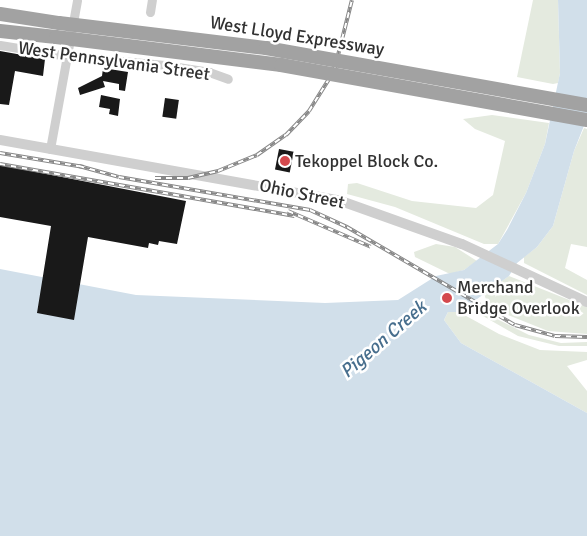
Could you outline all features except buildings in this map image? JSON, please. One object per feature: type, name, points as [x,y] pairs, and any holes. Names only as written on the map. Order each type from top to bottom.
[{"type":"highway","name":"West Lloyd Expressway","points":[[0,14],[266,48],[587,106]]},
{"type":"highway","name":"West Lloyd Expressway","points":[[0,31],[281,65],[587,120]]},
{"type":"street","points":[[50,149],[77,0]]},
{"type":"street","points":[[150,12],[152,0]]},
{"type":"street","name":"West Pennsylvania Street","points":[[0,45],[68,56],[209,72],[228,79]]},
{"type":"street","name":"Ohio Street","points":[[0,140],[324,197],[376,211],[462,244],[587,302]]},
{"type":"shaded area","points":[[533,0],[558,0],[560,73],[558,83],[553,84],[517,77]]},
{"type":"shaded area","points":[[492,115],[549,123],[545,144],[526,193],[498,244],[484,244],[395,207],[347,194],[348,184],[357,183],[412,201],[476,208],[493,195],[505,141],[475,129],[463,119]]},
{"type":"shaded area","points":[[584,128],[587,129],[587,247],[571,244],[565,268],[587,280],[587,295],[524,263],[524,257],[537,247],[553,226],[574,151]]},
{"type":"shaded area","points":[[436,244],[455,247],[477,261],[464,270],[450,274],[415,257],[414,252]]},
{"type":"shaded area","points":[[509,276],[587,307],[587,334],[548,331],[488,307],[484,293]]},
{"type":"shaded area","points":[[479,310],[529,335],[561,343],[587,342],[587,346],[559,346],[518,336],[476,312]]},
{"type":"shaded area","points":[[448,312],[459,312],[499,334],[540,350],[587,352],[587,360],[567,366],[587,391],[587,413],[461,343],[444,320]]},
{"type":"water","name":"Pigeon Creek","points":[[558,0],[587,0],[587,118],[574,151],[553,226],[537,247],[517,263],[509,276],[459,312],[448,312],[444,320],[461,343],[587,413],[587,536],[0,536],[0,269],[136,295],[325,303],[398,300],[436,276],[464,270],[498,244],[507,230],[526,193],[545,144],[560,73]]},
{"type":"railway","points":[[155,178],[188,178],[218,171],[257,155],[286,135],[309,111],[334,71],[352,0]]},
{"type":"railway","points":[[0,153],[84,167]]},
{"type":"railway","points":[[0,164],[294,216]]},
{"type":"railway","points":[[79,166],[119,177],[310,210],[347,227],[515,325],[555,336],[587,337]]},
{"type":"railway","points":[[288,211],[371,247]]},
{"type":"place","name":"Tekoppel Block Co.","points":[[285,161]]},
{"type":"place","name":"Merchand Bridge Overlook","points":[[447,298]]}]
